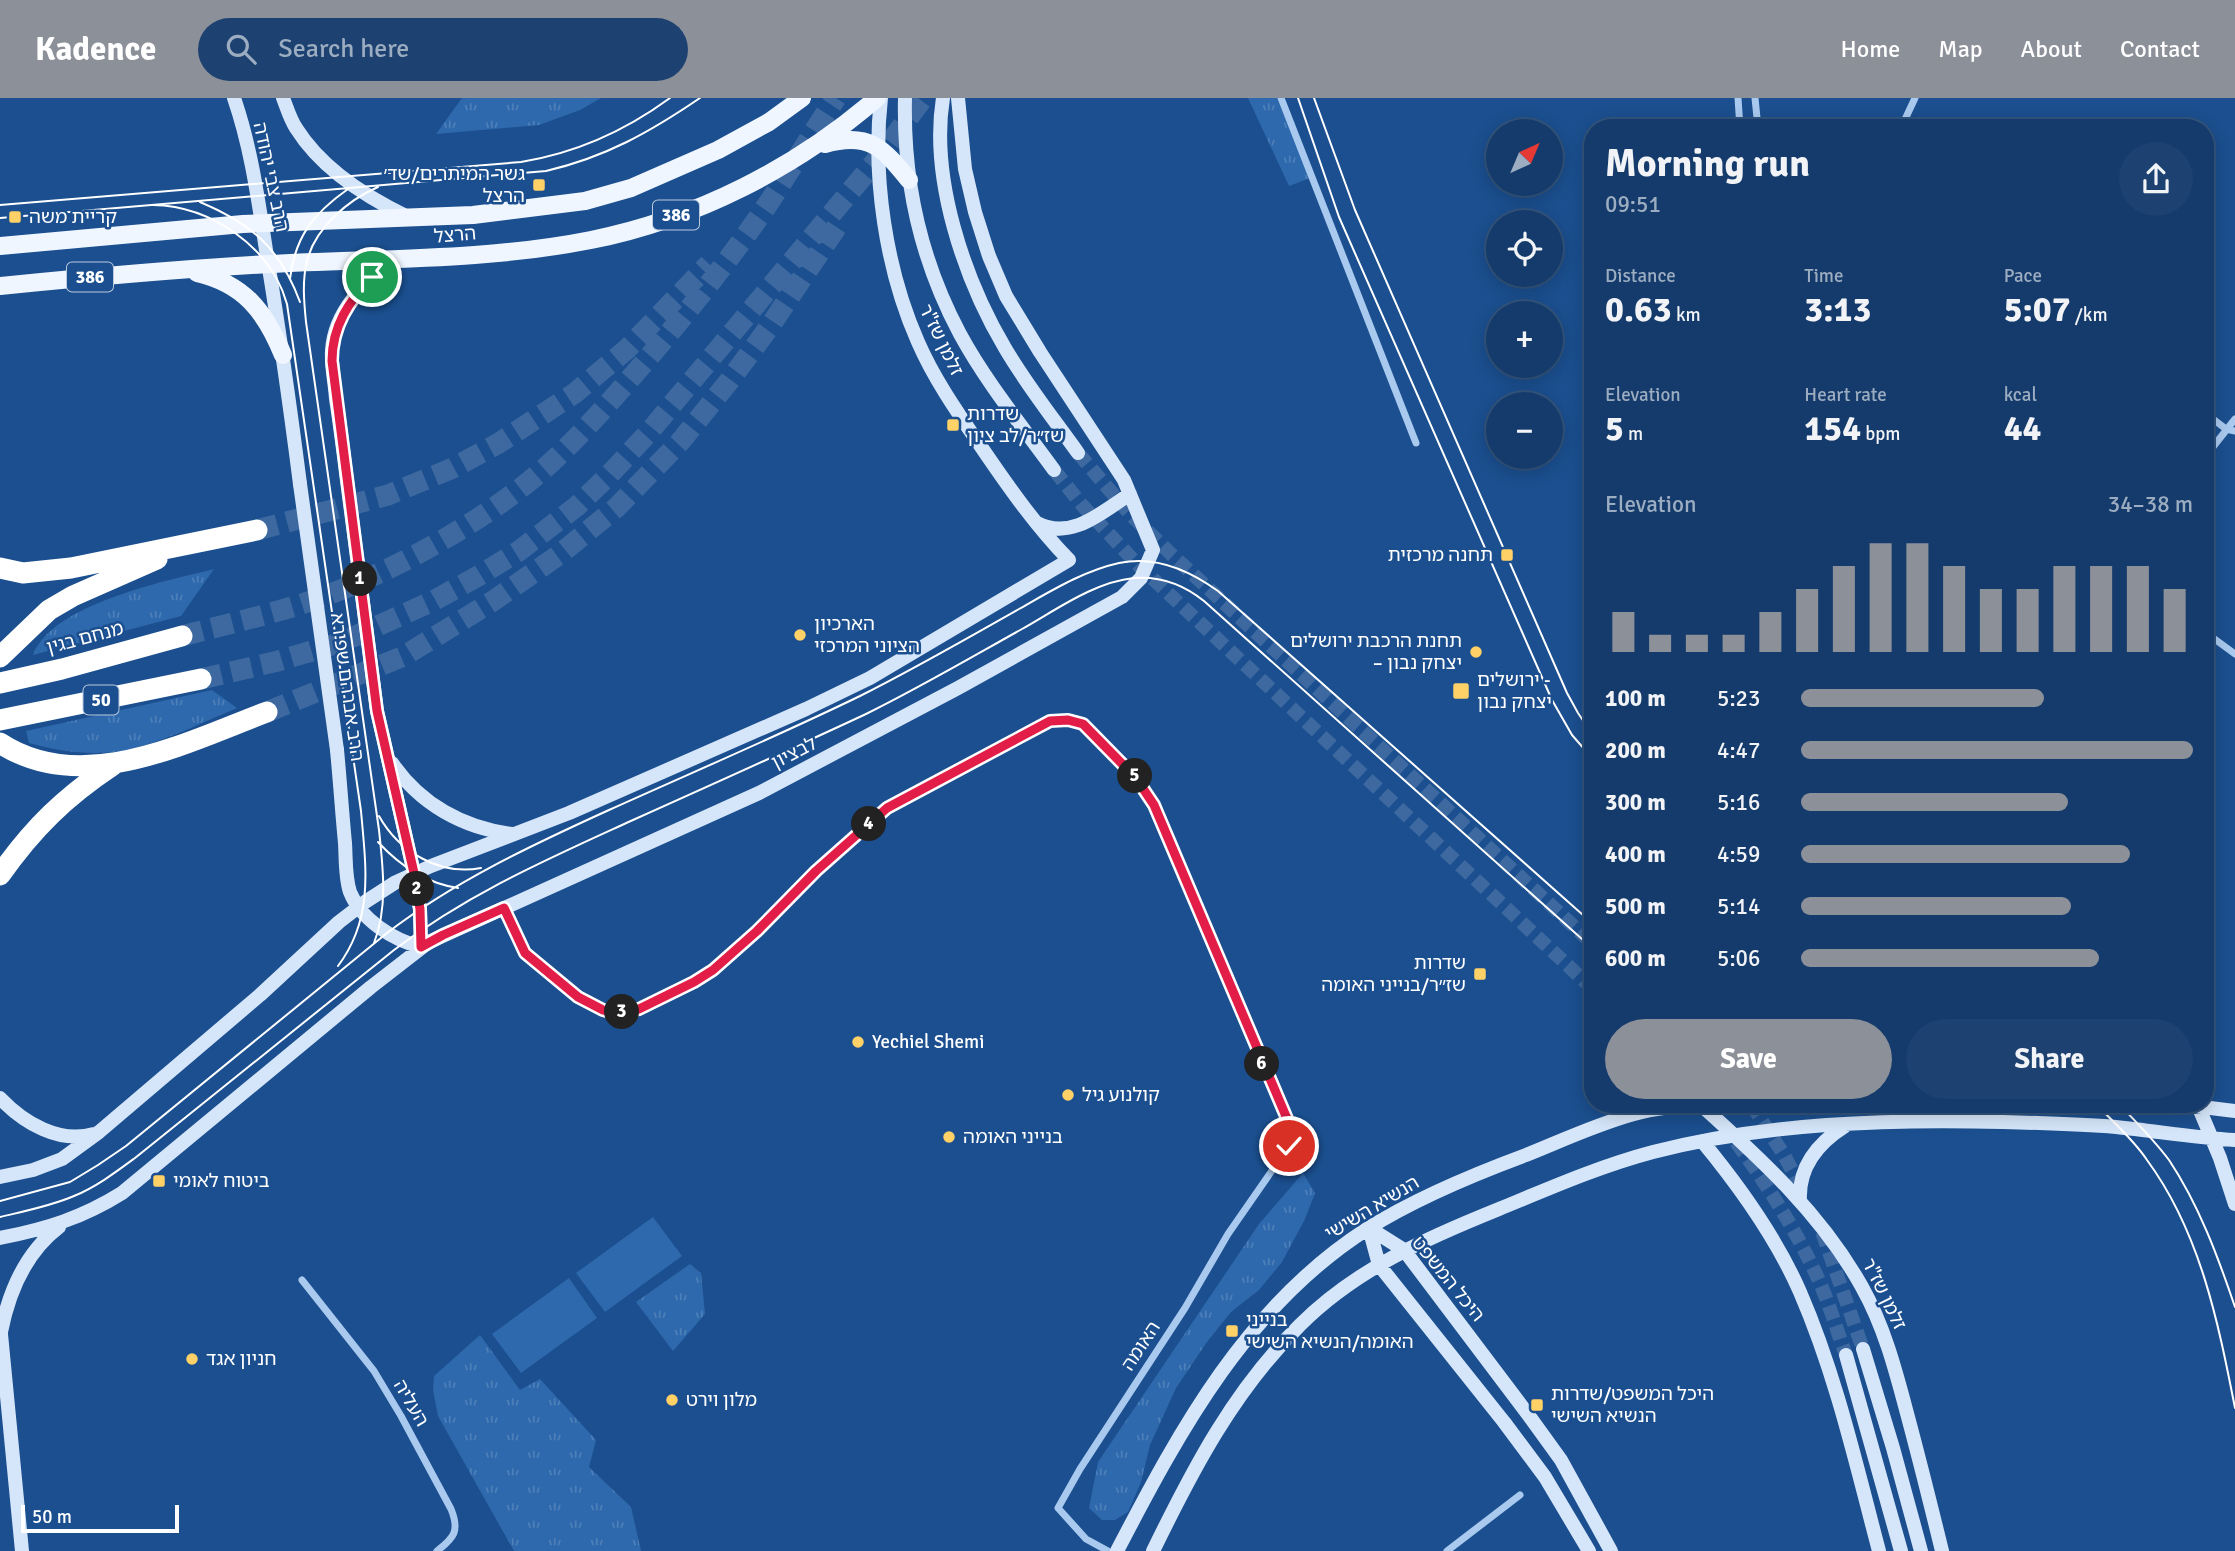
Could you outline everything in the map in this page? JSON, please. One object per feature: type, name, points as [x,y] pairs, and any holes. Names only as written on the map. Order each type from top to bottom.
[{"type":"highway","points":[[0,568],[23,573],[43,572],[257,530]]},
{"type":"highway","points":[[0,657],[30,625],[72,596],[191,544]]},
{"type":"highway","name":"מנחם בגין","points":[[0,683],[182,636]]},
{"type":"highway","name":"50","points":[[0,720],[201,679]]},
{"type":"highway","points":[[0,743],[48,762],[114,764],[144,758],[267,712]]},
{"type":"highway","points":[[0,875],[24,840],[55,807],[114,764]]},
{"type":"main road","name":"הרצל","points":[[0,246],[262,223],[473,215],[585,201],[631,188],[718,150],[769,122],[802,98]]},
{"type":"main road","name":"הרצל","points":[[0,286],[269,264],[452,257],[533,248],[618,234],[721,198],[769,174],[809,151],[879,98]]},
{"type":"main road","points":[[809,151],[834,142],[857,139],[880,148],[909,180]]},
{"type":"main road","points":[[179,271],[224,282],[246,297],[268,324],[283,355]]},
{"type":"street","name":"הרב צבי יהודה","points":[[234,98],[250,155],[269,264]]},
{"type":"street","name":"הרב צבי יהודה","points":[[283,98],[297,131],[327,163],[358,189],[409,218]]},
{"type":"street","name":"זלמן שז\"ר","points":[[879,98],[882,203],[889,251],[901,302],[941,387],[1032,520],[1069,559]]},
{"type":"street","name":"זלמן שז\"ר","points":[[905,98],[909,180],[926,252],[944,299],[980,366],[1054,470]]},
{"type":"street","points":[[943,98],[940,133],[948,201],[973,281],[1004,346],[1078,453]]},
{"type":"street","points":[[958,98],[965,169],[975,212],[1006,296],[1115,466],[1130,495],[1068,529],[1049,529],[1032,520]]},
{"type":"street","points":[[1281,98],[1416,443]]},
{"type":"street","points":[[1738,98],[1739,119]]},
{"type":"street","points":[[1755,98],[1757,119]]},
{"type":"street","points":[[1905,119],[1915,98]]},
{"type":"street","name":"הרב אברהם שפירא","points":[[269,264],[337,750],[348,885],[359,906],[370,919],[394,937],[421,947],[420,909],[414,873],[377,711],[332,361],[335,335],[353,298],[372,277],[394,260]]},
{"type":"street","points":[[2214,445],[2235,419]]},
{"type":"street","points":[[2214,420],[2226,429],[2235,431]]},
{"type":"street","name":"לבציון","points":[[421,947],[759,793],[981,676],[1122,597],[1142,578],[1153,550],[1130,495]]},
{"type":"street","name":"לבציון","points":[[414,873],[513,835],[686,762],[870,678],[1069,559]]},
{"type":"street","points":[[2214,639],[2235,654]]},
{"type":"street","name":"האומה","points":[[504,908],[525,953],[578,997],[614,1013],[639,1009],[713,970],[757,931],[816,871],[887,808],[1050,721],[1068,720],[1083,724],[1136,778],[1154,805],[1288,1121],[1289,1146],[1228,1234],[1185,1308],[1080,1469],[1058,1508],[1086,1539],[1108,1551]]},
{"type":"street","points":[[389,759],[414,789],[443,812],[480,828],[513,835]]},
{"type":"street","points":[[0,1177],[33,1170],[62,1159],[99,1132],[260,995],[321,937],[359,906],[414,873]]},
{"type":"street","points":[[0,1238],[67,1221],[122,1193],[421,947]]},
{"type":"street","points":[[0,1098],[23,1118],[52,1133],[74,1137],[99,1132]]},
{"type":"street","points":[[2214,1108],[2235,1111]]},
{"type":"street","name":"הנשיא השישי","points":[[1117,1551],[1173,1445],[1223,1367],[1260,1324],[1335,1252],[1369,1228],[1482,1172],[1612,1121],[1640,1113]]},
{"type":"street","name":"זלמן שז\"ר","points":[[1710,1113],[1800,1201],[1844,1258],[1879,1322],[1896,1370],[1942,1551]]},
{"type":"street","points":[[2201,1113],[2235,1202]]},
{"type":"street","points":[[1153,1551],[1205,1448],[1229,1410],[1257,1372],[1325,1302],[1404,1250],[1580,1176],[1642,1155],[1702,1141],[1786,1128],[1848,1124],[2000,1122],[2118,1128],[2235,1140]]},
{"type":"street","points":[[1800,1201],[1801,1183],[1809,1160],[1827,1138],[1848,1124]]},
{"type":"street","points":[[1702,1141],[1756,1214],[1800,1290],[1833,1384],[1879,1551]]},
{"type":"street","points":[[2235,1194],[2235,1202]]},
{"type":"street","points":[[1,1333],[9,1300],[24,1265],[42,1241],[67,1221]]},
{"type":"street","points":[[1369,1228],[1379,1265],[1545,1477],[1589,1551]]},
{"type":"street","name":"היכל המשפט","points":[[1369,1228],[1404,1250],[1561,1460],[1611,1551]]},
{"type":"street","name":"העליה","points":[[302,1280],[374,1371],[451,1510],[456,1521],[453,1536],[437,1551]]},
{"type":"street","points":[[0,1324],[22,1551]]},
{"type":"street","points":[[1863,1349],[1921,1551]]},
{"type":"street","points":[[1846,1355],[1901,1551]]},
{"type":"street","points":[[1447,1551],[1520,1495]]},
{"type":"green space","points":[[462,98],[601,98],[580,110],[539,125],[436,134]]},
{"type":"green space","points":[[1248,98],[1277,98],[1310,178],[1289,186]]},
{"type":"green space","points":[[214,569],[181,616],[33,655],[44,637],[86,609],[141,588]]},
{"type":"green space","points":[[212,690],[237,708],[145,745],[93,753],[29,743],[26,731]]},
{"type":"green space","points":[[1303,1173],[1315,1193],[1305,1219],[1282,1262],[1259,1290],[1231,1312],[1176,1388],[1150,1445],[1141,1482],[1128,1512],[1115,1520],[1102,1520],[1089,1508],[1098,1462],[1259,1224]]},
{"type":"green space","points":[[653,1217],[682,1256],[605,1312],[576,1273]]},
{"type":"green space","points":[[690,1264],[701,1273],[705,1314],[673,1351],[636,1302]]},
{"type":"green space","points":[[569,1278],[597,1318],[521,1373],[492,1334]]},
{"type":"green space","points":[[480,1335],[520,1390],[540,1379],[596,1440],[589,1467],[631,1507],[641,1551],[514,1551],[438,1416],[433,1390],[434,1376]]},
{"type":"tunnel","points":[[182,636],[290,608],[353,585],[440,541],[521,488],[588,426],[684,315],[754,224],[836,98]]},
{"type":"tunnel","points":[[201,679],[278,661],[342,642],[435,600],[519,551],[577,506],[650,431],[880,156],[923,98]]},
{"type":"tunnel","points":[[267,712],[404,656],[493,601],[560,554],[616,508],[680,442],[730,380],[838,225]]},
{"type":"tunnel","points":[[257,530],[388,495],[453,468],[499,443],[575,393],[627,349],[709,264]]},
{"type":"tunnel","points":[[1078,453],[1130,514],[1171,554],[1584,936]]},
{"type":"tunnel","points":[[1054,470],[1082,505],[1138,565],[1584,981]]},
{"type":"tunnel","points":[[1757,1113],[1803,1191]]},
{"type":"tunnel","points":[[1736,1142],[1771,1193],[1802,1246],[1824,1292],[1846,1355]]},
{"type":"tunnel","points":[[1822,1232],[1863,1349]]},
{"type":"tram line","points":[[0,205],[521,162],[562,153],[600,139],[636,121],[670,98]]},
{"type":"tram line","points":[[0,218],[546,171],[627,142],[700,98]]},
{"type":"tram line","points":[[1298,98],[1339,217],[1552,700],[1572,735],[1584,749]]},
{"type":"tram line","points":[[1314,98],[1355,210],[1567,693],[1584,722]]},
{"type":"tram line","points":[[374,943],[383,902],[379,830],[306,322],[304,276],[311,249],[325,227],[344,207],[378,187]]},
{"type":"tram line","points":[[290,279],[296,250],[308,227],[325,207],[348,189]]},
{"type":"tram line","points":[[200,202],[235,219],[262,240],[283,267],[300,302]]},
{"type":"tram line","points":[[153,205],[196,213],[236,233],[267,265],[279,283],[287,304],[365,853],[362,911],[350,948],[338,966]]},
{"type":"tram line","points":[[0,1201],[70,1182],[126,1146],[387,933],[467,880],[551,837],[860,696],[1068,582],[1119,563],[1146,561],[1172,566],[1218,591],[1584,916]]},
{"type":"tram line","points":[[0,1217],[65,1200],[106,1179],[394,950],[480,894],[570,849],[866,714],[1090,591],[1134,578],[1153,578],[1171,583],[1204,601],[1584,941]]},
{"type":"tram line","points":[[379,816],[398,840],[422,858],[451,868],[481,868]]},
{"type":"tram line","points":[[378,842],[395,859],[424,878],[458,888]]},
{"type":"tram line","points":[[2105,1113],[2141,1152],[2181,1217],[2194,1247],[2214,1310],[2235,1408]]},
{"type":"tram line","points":[[2127,1113],[2169,1160],[2190,1195],[2222,1269],[2235,1307]]},
{"type":"place","name":"גשר המיתרים/שד׳ הרצל","points":[[539,185]]},
{"type":"place","name":"קריית משה","points":[[15,217]]},
{"type":"place","name":"שדרות שז״ר/לב ציון","points":[[953,425]]},
{"type":"place","name":"תחנה מרכזית","points":[[1507,555]]},
{"type":"place","name":"הארכיון הציוני המרכזי","points":[[800,635]]},
{"type":"place","name":"תחנת הרכבת ירושלים – יצחק נבון","points":[[1476,652]]},
{"type":"place","name":"ירושלים - יצחק נבון","points":[[1461,691]]},
{"type":"place","name":"שדרות שז״ר/בנייני האומה","points":[[1480,974]]},
{"type":"place","name":"Yechiel Shemi","points":[[858,1042]]},
{"type":"place","name":"קולנוע גיל","points":[[1068,1095]]},
{"type":"place","name":"בנייני האומה","points":[[949,1137]]},
{"type":"place","name":"ביטוח לאומי","points":[[159,1181]]},
{"type":"place","name":"בנייני האומה/הנשיא השישי","points":[[1232,1331]]},
{"type":"place","name":"חניון אגד","points":[[192,1359]]},
{"type":"place","name":"מלון וירט","points":[[672,1400]]},
{"type":"place","name":"היכל המשפט/שדרות הנשיא השישי","points":[[1537,1405]]},
{"type":"route","points":[[372,277],[346,308],[335,335],[332,361],[377,711],[414,873],[420,909],[421,947],[504,908],[525,953],[578,997],[614,1013],[652,1005],[713,970],[757,931],[816,871],[887,808],[905,796],[1050,721],[1068,720],[1083,724],[1136,778],[1154,805],[1288,1121],[1289,1146]]}]
